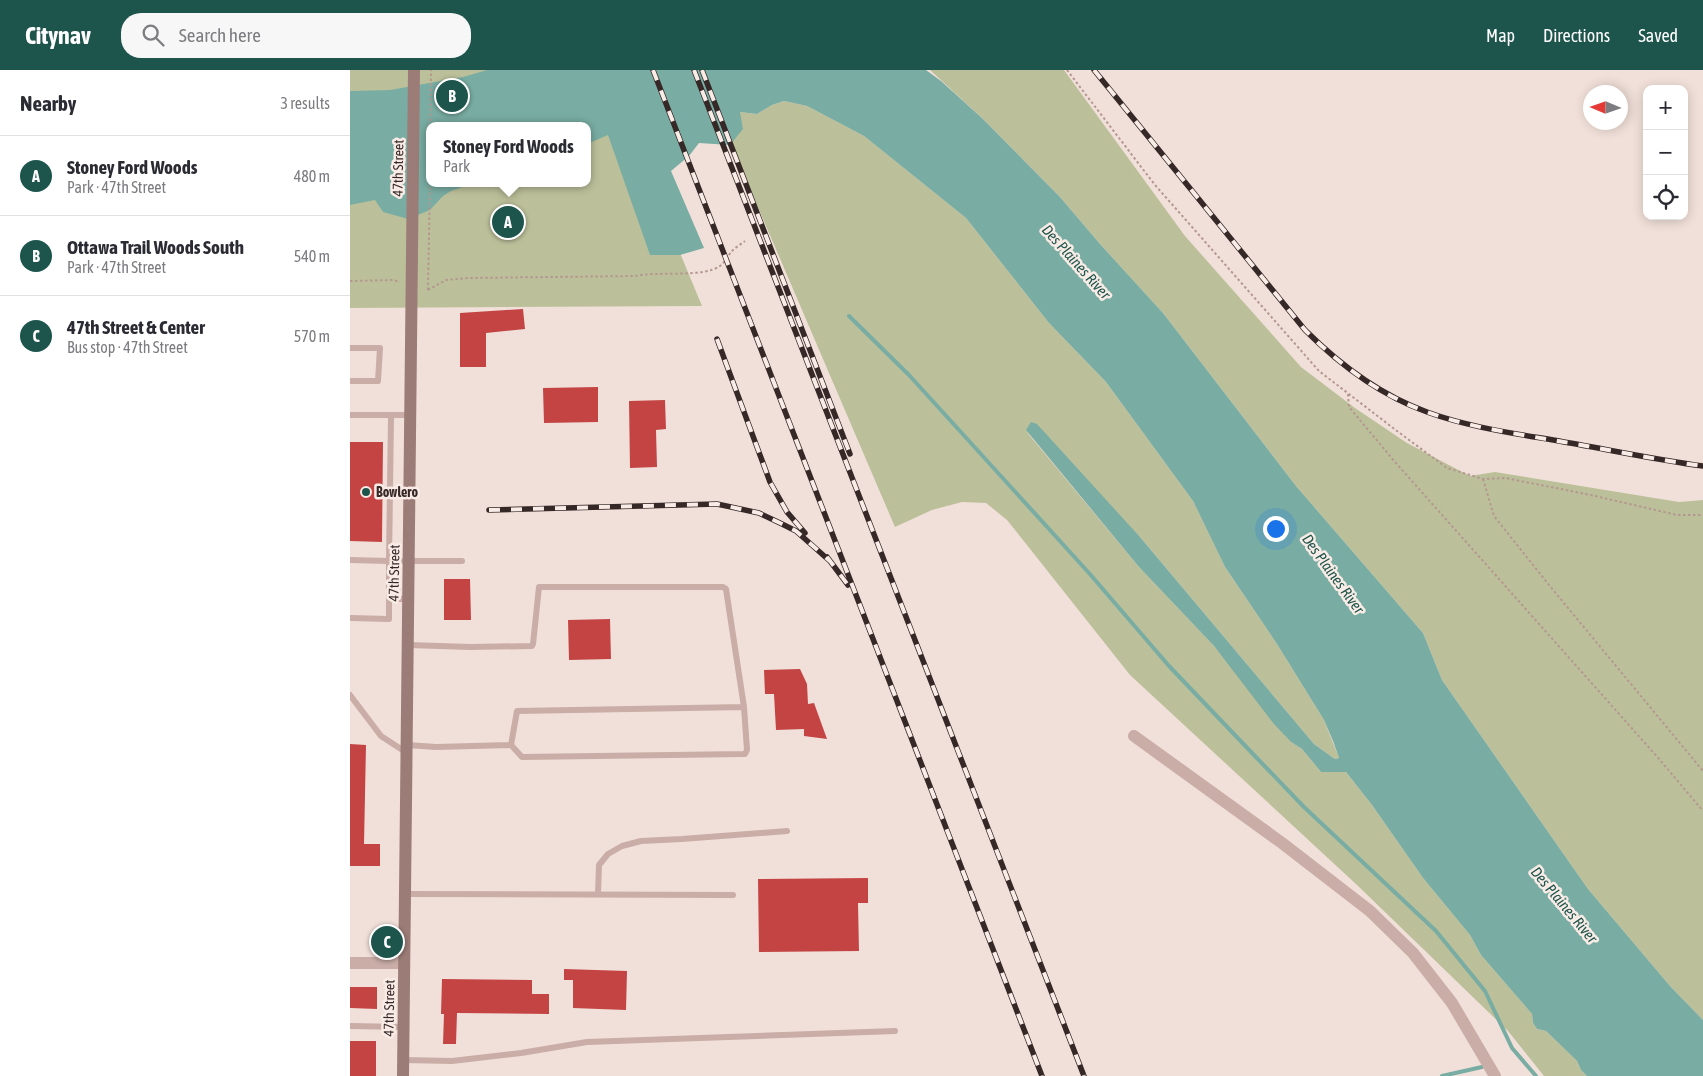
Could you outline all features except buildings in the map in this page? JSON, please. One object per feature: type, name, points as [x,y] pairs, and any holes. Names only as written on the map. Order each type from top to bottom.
[{"type":"main road","name":"47th Street","points":[[403,1076],[414,70]]},
{"type":"street","points":[[1134,736],[1282,842],[1370,911],[1413,953],[1452,1003],[1495,1076]]},
{"type":"street","points":[[350,963],[404,963]]},
{"type":"lane","points":[[350,348],[380,348],[378,381],[350,380]]},
{"type":"lane","points":[[350,415],[410,415]]},
{"type":"lane","points":[[350,618],[389,619],[391,416]]},
{"type":"lane","points":[[350,560],[462,561]]},
{"type":"lane","points":[[350,695],[381,736],[407,749],[511,746],[522,757],[745,754],[747,750],[744,707],[726,589],[723,587],[539,587],[532,646],[408,645]]},
{"type":"lane","points":[[389,599],[408,598]]},
{"type":"lane","points":[[511,746],[517,711],[744,707]]},
{"type":"lane","points":[[598,894],[599,865],[608,854],[622,846],[641,841],[787,831]]},
{"type":"lane","points":[[405,894],[733,895]]},
{"type":"lane","points":[[350,1026],[404,1026]]},
{"type":"lane","points":[[403,1060],[452,1061],[521,1053],[587,1042],[895,1031]]},
{"type":"path","points":[[430,122],[431,70]]},
{"type":"path","points":[[1067,70],[1161,192],[1319,371],[1448,468],[1483,479],[1506,478],[1677,514],[1703,515]]},
{"type":"path","points":[[430,187],[428,290],[446,280],[468,278],[635,276],[648,273],[707,271],[720,266],[732,251],[745,241]]},
{"type":"path","points":[[350,281],[393,280]]},
{"type":"path","points":[[1348,394],[1349,407],[1394,462],[1660,760],[1703,811]]},
{"type":"path","points":[[1483,479],[1494,516],[1703,771]]},
{"type":"green space","points":[[350,70],[604,70],[702,306],[350,308]]},
{"type":"green space","points":[[930,70],[1064,70],[1185,236],[1301,367],[1355,408],[1407,443],[1470,476],[1495,472],[1679,502],[1703,500],[1703,1020],[1670,986],[1588,889],[1442,680],[1423,633],[1296,486],[1163,313],[1060,197],[983,119]]},
{"type":"green space","points":[[784,101],[807,106],[864,136],[966,218],[1049,323],[1106,382],[1193,501],[1225,567],[1277,644],[1324,720],[1339,758],[1335,759],[1314,744],[1140,537],[1026,431],[1139,567],[1214,646],[1291,742],[1302,749],[1321,772],[1346,772],[1372,805],[1423,878],[1470,935],[1481,955],[1532,1014],[1533,1023],[1537,1029],[1546,1031],[1577,1061],[1581,1070],[1587,1076],[1544,1076],[1508,1031],[1357,885],[1130,675],[1007,520],[986,503],[962,502],[932,510],[895,527],[718,114],[740,112],[757,114],[772,105]]},
{"type":"water","name":"Des Plaines River","points":[[487,70],[926,70],[941,81],[983,119],[1060,197],[1163,313],[1296,486],[1423,633],[1442,680],[1588,889],[1670,986],[1703,1020],[1703,1076],[1587,1076],[1581,1070],[1577,1061],[1546,1031],[1537,1029],[1533,1023],[1532,1014],[1481,955],[1470,935],[1423,878],[1372,805],[1346,772],[1321,772],[1302,749],[1291,742],[1274,724],[1214,646],[1139,567],[1026,430],[1031,422],[1037,424],[1140,537],[1314,744],[1335,759],[1339,758],[1324,720],[1277,644],[1225,567],[1193,501],[1106,382],[1049,323],[966,218],[864,136],[807,106],[784,101],[772,105],[757,114],[740,112],[743,129],[730,145],[699,143],[689,156],[671,171],[704,248],[680,255],[650,255],[608,135],[591,142],[591,122],[426,122],[426,187],[462,187],[443,196],[430,210],[408,219],[383,212],[375,200],[350,205],[350,91],[390,90],[463,77]]},
{"type":"waterway","points":[[849,316],[909,375],[1089,573],[1169,666],[1304,807],[1436,931],[1485,991],[1512,1048],[1536,1076]]},
{"type":"waterway","points":[[1442,1076],[1482,1067]]},
{"type":"railway","points":[[653,70],[1042,1076]]},
{"type":"railway","points":[[694,70],[1084,1076]]},
{"type":"railway","points":[[702,70],[850,454]]},
{"type":"railway","points":[[1094,70],[1305,330],[1332,355],[1377,388],[1410,405],[1444,418],[1512,433],[1703,466]]},
{"type":"railway","points":[[717,339],[770,482],[787,512],[805,533]]},
{"type":"railway","points":[[489,510],[717,504],[759,513],[796,531],[831,562]]},
{"type":"railway","points":[[827,557],[848,585]]},
{"type":"place","name":"Ottawa Trail Woods South","points":[[452,96]]},
{"type":"place","name":"Stoney Ford Woods","points":[[508,222]]},
{"type":"place","name":"Bowlero","points":[[366,492]]},
{"type":"place","name":"47th Street & Center","points":[[387,942]]}]
